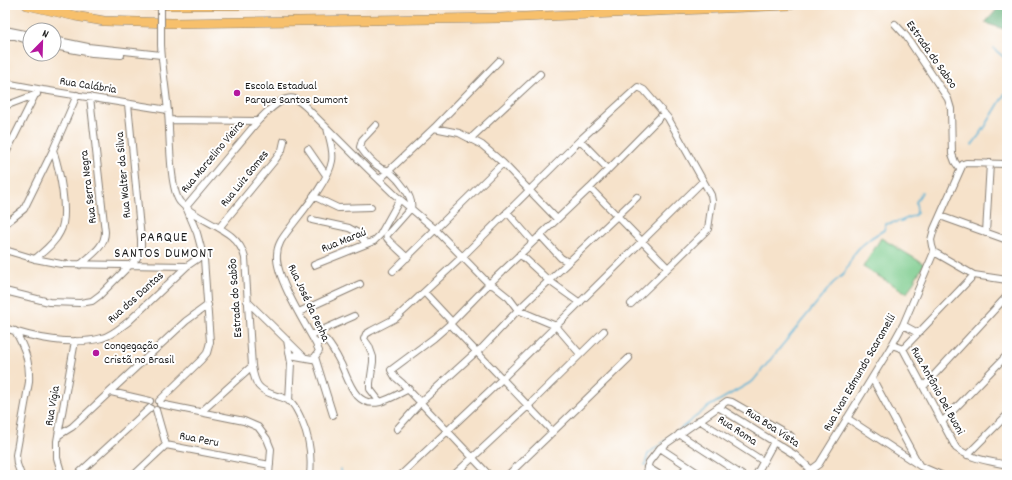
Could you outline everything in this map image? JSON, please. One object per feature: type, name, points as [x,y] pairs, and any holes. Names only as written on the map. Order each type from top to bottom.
[{"type":"highway","points":[[27,5],[104,21],[172,23],[501,18],[791,5]]},
{"type":"highway","points":[[139,5],[262,5]]},
{"type":"street","name":"Estrada do Sabôo","points":[[161,5],[161,55],[168,110],[175,190],[181,202],[186,207],[219,228],[241,245],[245,258],[254,380],[259,388],[289,401]]},
{"type":"street","name":"Estrada do Saboo","points":[[895,24],[906,36],[948,99],[951,109],[952,154],[960,169]]},
{"type":"street","points":[[5,30],[22,33]]},
{"type":"street","points":[[5,36],[15,36],[22,38]]},
{"type":"street","points":[[62,42],[88,47],[161,55]]},
{"type":"street","points":[[62,47],[92,53],[141,56],[148,54]]},
{"type":"street","points":[[380,179],[434,128],[499,61]]},
{"type":"street","points":[[470,139],[540,74]]},
{"type":"street","name":"Rua Calábria","points":[[5,83],[168,110]]},
{"type":"street","points":[[380,402],[370,389],[373,357],[364,337],[370,331],[396,318],[462,257],[580,140],[638,87],[644,90],[668,118],[711,195],[712,201],[708,229],[631,304]]},
{"type":"street","points":[[5,106],[35,95],[43,90]]},
{"type":"street","points":[[5,155],[35,95]]},
{"type":"street","points":[[5,224],[24,209],[53,150],[76,95]]},
{"type":"street","name":"Rua Serra Negra","points":[[80,264],[102,245],[105,240],[90,97]]},
{"type":"street","name":"Rua Marcelino Vieira","points":[[186,207],[258,121],[281,101],[289,98],[295,98],[327,128]]},
{"type":"street","name":"Rua Walter da Silva","points":[[5,291],[49,302],[58,303],[92,301],[130,266],[139,254],[141,239],[128,104]]},
{"type":"street","points":[[489,475],[421,402],[395,377],[391,370],[434,338],[451,323],[489,284],[590,188],[664,113]]},
{"type":"street","points":[[169,120],[258,121]]},
{"type":"street","points":[[376,125],[362,140],[360,147],[380,168],[389,170],[408,194],[412,203],[411,208],[386,238],[407,258]]},
{"type":"street","points":[[327,128],[400,199],[435,229],[489,284],[494,286],[509,298],[518,310],[556,326],[580,354]]},
{"type":"street","name":"Rua José da Penha","points":[[290,355],[312,359],[318,351],[316,344],[283,281],[276,256],[278,246],[313,196],[332,162],[327,128]]},
{"type":"street","points":[[434,128],[458,133],[482,145],[503,163],[557,219]]},
{"type":"street","points":[[580,140],[608,170]]},
{"type":"street","name":"Rua Luiz Gomes","points":[[219,228],[279,155],[284,141]]},
{"type":"street","points":[[308,149],[326,175]]},
{"type":"street","points":[[35,259],[60,234],[64,221],[60,171],[53,150]]},
{"type":"street","points":[[394,271],[503,163]]},
{"type":"street","points":[[960,169],[963,164],[966,163],[1007,164]]},
{"type":"street","points":[[986,233],[990,163]]},
{"type":"street","name":"Rua Ivan Edmundo Scaramelli","points":[[812,470],[818,464],[847,418],[903,325],[934,252],[931,240],[934,229],[960,169]]},
{"type":"street","points":[[401,475],[448,432],[703,181]]},
{"type":"street","points":[[590,188],[668,268]]},
{"type":"street","points":[[313,196],[338,208],[371,207]]},
{"type":"street","points":[[397,429],[421,402],[482,348],[548,280],[637,197]]},
{"type":"street","name":"Rua Maraú","points":[[314,265],[374,241],[380,235],[400,199]]},
{"type":"street","points":[[111,392],[152,406],[160,407],[159,402],[207,353],[210,342],[205,266],[197,232],[186,207]]},
{"type":"street","points":[[507,212],[533,242]]},
{"type":"street","points":[[940,216],[1007,240]]},
{"type":"street","points":[[312,220],[349,228],[358,233],[366,244]]},
{"type":"street","points":[[540,235],[561,258],[568,262]]},
{"type":"street","points":[[5,250],[35,259],[60,264],[187,266]]},
{"type":"street","points":[[934,252],[974,275],[1007,280]]},
{"type":"street","name":"Rua dos Dantas","points":[[5,328],[47,339],[75,341],[103,338],[119,329],[187,266],[203,254]]},
{"type":"street","points":[[520,254],[548,280],[580,303]]},
{"type":"street","points":[[903,349],[974,275]]},
{"type":"street","points":[[299,312],[360,284]]},
{"type":"street","points":[[424,292],[476,352],[553,432]]},
{"type":"street","points":[[924,386],[1007,296]]},
{"type":"street","points":[[247,301],[304,357]]},
{"type":"street","points":[[59,435],[72,427],[186,321],[208,305]]},
{"type":"street","points":[[311,335],[354,316]]},
{"type":"street","points":[[903,325],[918,333]]},
{"type":"street","points":[[15,331],[27,356],[29,372],[29,382],[16,455],[17,464],[21,475]]},
{"type":"street","points":[[454,475],[528,406],[604,331]]},
{"type":"street","points":[[287,340],[290,355],[289,401],[298,412],[308,434],[311,455],[310,475]]},
{"type":"street","points":[[316,344],[323,340],[328,342],[337,356],[352,389],[360,398],[369,402],[380,402],[409,390]]},
{"type":"street","name":"Rua Vigia","points":[[62,475],[57,458],[59,435],[75,341]]},
{"type":"street","name":"Rua Antônio Del Buoni","points":[[892,345],[903,349],[956,448],[967,455],[978,459],[1007,465]]},
{"type":"street","points":[[942,422],[1007,355]]},
{"type":"street","points":[[315,357],[333,415]]},
{"type":"street","points":[[508,475],[629,358]]},
{"type":"street","points":[[201,412],[252,366]]},
{"type":"street","points":[[872,378],[920,466]]},
{"type":"street","points":[[77,475],[152,406],[154,399],[159,402],[201,412],[244,420],[258,427],[267,439],[271,450],[269,475]]},
{"type":"street","points":[[645,475],[652,456],[660,448],[724,402],[730,401],[791,436]]},
{"type":"street","points":[[152,406],[166,445]]},
{"type":"street","name":"Rua Boa Vista","points":[[718,407],[794,455],[817,475]]},
{"type":"street","points":[[967,455],[1007,415]]},
{"type":"street","points":[[847,418],[929,472],[941,475]]},
{"type":"street","name":"Rua Roma","points":[[699,420],[763,461]]},
{"type":"street","points":[[679,434],[742,475]]},
{"type":"street","points":[[756,475],[774,442]]},
{"type":"street","name":"Rua Peru","points":[[134,475],[166,445],[270,465]]},
{"type":"street","points":[[660,448],[701,475]]},
{"type":"street","points":[[680,475],[687,466]]},
{"type":"street","points":[[647,467],[660,475]]},
{"type":"street","points":[[804,475],[812,470]]},
{"type":"green space","points":[[1000,6],[1007,7],[1007,30],[985,23]]},
{"type":"green space","points":[[881,238],[924,264],[907,293],[863,267]]},
{"type":"waterway","points":[[993,48],[1007,60]]},
{"type":"waterway","points":[[972,145],[985,127],[1007,90]]},
{"type":"waterway","points":[[661,444],[708,407],[753,381],[833,283],[844,274],[854,254],[859,248],[884,230],[886,224],[901,221],[915,215],[917,212],[916,202],[922,192]]},
{"type":"waterway","points":[[645,465],[648,454],[658,446]]},
{"type":"waterway","points":[[341,469],[341,475]]},
{"type":"place","name":"Escola Estadual Parque Santos Dumont","points":[[237,93]]},
{"type":"place","name":"Congegação Cristã no Brasil","points":[[96,353]]},
{"type":"district","name":"PARQUE SANTOS DUMONT","points":[[164,246]]}]
